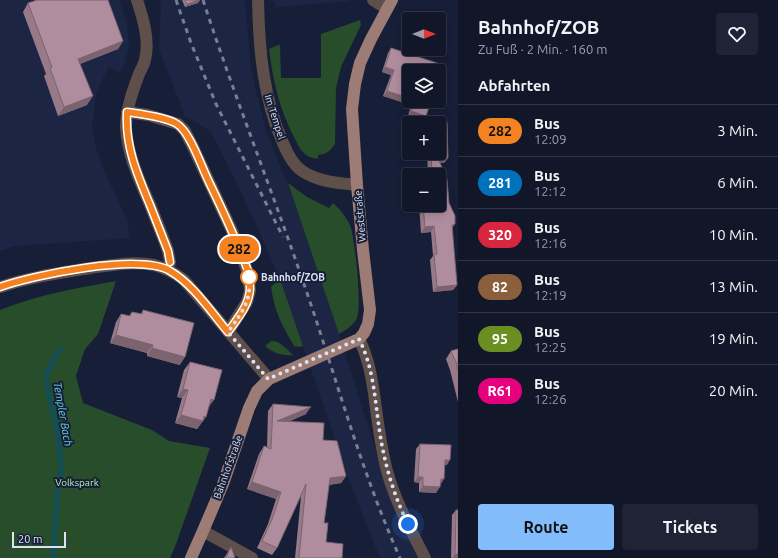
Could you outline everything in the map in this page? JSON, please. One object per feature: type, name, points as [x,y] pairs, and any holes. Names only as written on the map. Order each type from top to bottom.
[{"type":"main road","name":"Weststraße","points":[[359,339],[364,333],[368,324],[370,310],[357,185],[352,109],[355,84],[360,63],[371,39],[390,5]]},
{"type":"main road","points":[[268,379],[359,339]]},
{"type":"main road","name":"Bahnhofstraße","points":[[191,558],[223,484],[249,408],[257,392],[268,379]]},
{"type":"street","points":[[137,0],[144,27],[146,51],[145,61],[139,73],[127,112],[126,127],[130,151],[137,174],[168,251],[170,262],[168,270]]},
{"type":"street","name":"Im Tempel","points":[[258,0],[262,71],[268,100],[278,131],[289,157],[300,170],[315,178],[325,181],[357,185]]},
{"type":"street","points":[[373,0],[390,5]]},
{"type":"street","points":[[127,112],[148,115],[178,124],[184,131],[196,153],[232,231],[248,273],[250,291],[247,302],[228,332]]},
{"type":"street","points":[[0,287],[50,274],[114,265],[154,265],[168,270],[184,280],[268,379]]},
{"type":"street","points":[[359,339],[370,365],[387,472],[402,513],[425,558]]},
{"type":"street","points":[[203,531],[252,558]]},
{"type":"shaded area","points":[[0,0],[119,0],[127,24],[129,44],[125,63],[120,73],[109,67],[101,82],[96,96],[92,128],[97,151],[104,171],[127,219],[130,238],[15,246],[0,251]]},
{"type":"shaded area","points":[[159,0],[245,0],[251,69],[266,131],[293,198],[339,334],[382,470],[419,558],[381,558],[374,544],[348,477],[280,279],[250,211],[211,132],[185,116],[159,49],[161,4]]},
{"type":"shaded area","points":[[274,0],[349,0],[276,7]]},
{"type":"green space","points":[[360,20],[361,25],[341,67],[336,88],[335,144],[328,152],[318,155],[318,159],[310,157],[299,147],[284,116],[272,72],[269,49],[280,45],[281,78],[321,78],[321,34]]},
{"type":"green space","points":[[288,183],[307,197],[329,208],[333,203],[344,215],[351,228],[357,274],[359,301],[358,311],[357,318],[354,323],[339,334]]},
{"type":"green space","points":[[280,279],[303,346],[294,346],[277,311],[271,287]]},
{"type":"green space","name":"Volkspark","points":[[116,281],[98,334],[85,349],[76,376],[83,403],[152,430],[169,441],[210,448],[176,544],[170,558],[0,558],[0,310],[43,296]]},
{"type":"green space","points":[[271,341],[277,342],[293,355],[278,354],[265,346]]},
{"type":"building","points":[[37,0],[108,0],[123,41],[78,59],[93,96],[64,107],[50,68],[52,67],[28,3]]},
{"type":"building","points":[[185,0],[199,0],[187,4]]},
{"type":"building","points":[[391,48],[402,52],[402,56],[416,56],[440,64],[402,64],[402,96],[387,91],[394,70],[385,67]]},
{"type":"building","points":[[412,108],[429,108],[426,116],[411,111]]},
{"type":"building","points":[[446,122],[447,122],[448,158],[446,158]]},
{"type":"building","points":[[431,160],[439,160],[442,168],[432,168]]},
{"type":"building","points":[[446,178],[449,203],[455,216],[455,224],[452,225],[457,285],[437,287],[434,254],[437,254],[434,226],[425,227],[424,212],[446,212]]},
{"type":"building","points":[[143,310],[194,323],[185,357],[152,348],[153,345],[116,335],[121,314],[130,316],[132,312],[142,314]]},
{"type":"building","points":[[458,349],[458,371],[451,351]]},
{"type":"building","points":[[190,362],[222,370],[214,400],[211,399],[206,417],[204,416],[203,421],[181,415],[188,390],[183,389]]},
{"type":"building","points":[[273,404],[311,407],[277,421],[324,423],[323,440],[337,441],[346,476],[330,478],[324,523],[328,523],[326,542],[343,544],[342,558],[299,558],[306,484],[277,548],[262,541],[273,517],[281,492],[252,482],[264,446],[271,449]]},
{"type":"building","points":[[420,444],[451,445],[450,460],[445,460],[444,479],[441,479],[440,487],[423,486],[423,477],[418,477]]},
{"type":"building","points":[[456,510],[458,510],[458,554],[455,554]]},
{"type":"building","points":[[231,547],[235,558],[226,558]]},
{"type":"waterway","name":"Templer Bach","points":[[53,558],[57,498],[61,470],[57,429],[46,376],[60,349]]},
{"type":"railway","points":[[176,0],[191,43],[216,104],[283,237]]},
{"type":"railway","points":[[203,0],[306,290],[361,459],[400,558]]},
{"type":"bus line","name":"282","points":[[0,287],[50,274],[114,265],[154,265],[168,270],[184,280],[228,332],[245,308],[250,291],[248,273],[232,231],[193,147],[184,131],[178,124],[148,115],[127,112],[126,127],[130,151],[137,174],[168,251],[170,262]]},
{"type":"place","name":"Bahnhof/ZOB","points":[[249,277]]},
{"type":"route","points":[[249,277],[248,273],[250,291],[245,308],[228,332],[268,379],[359,339],[370,365],[387,472],[402,513],[408,524]]}]
